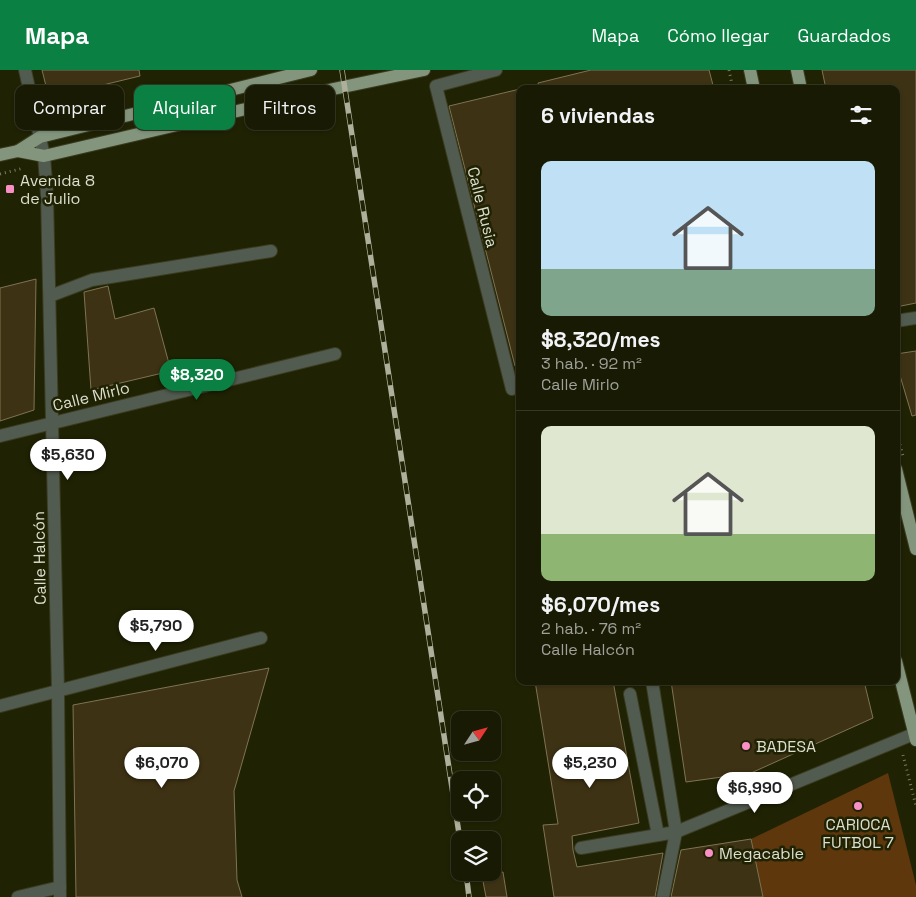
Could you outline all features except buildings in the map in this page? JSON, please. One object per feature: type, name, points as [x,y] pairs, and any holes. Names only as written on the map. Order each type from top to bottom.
[{"type":"main road","points":[[0,156],[18,151],[40,137],[311,70]]},
{"type":"main road","points":[[18,151],[44,156],[424,70]]},
{"type":"main road","points":[[750,70],[753,85]]},
{"type":"main road","points":[[796,70],[800,85]]},
{"type":"main road","points":[[900,485],[916,548]]},
{"type":"main road","points":[[900,676],[916,735]]},
{"type":"street","name":"Calle Halcón","points":[[25,70],[44,156],[50,296],[60,892]]},
{"type":"street","name":"Calle Rusia","points":[[496,70],[436,86],[512,389],[516,388]]},
{"type":"street","points":[[50,296],[92,280],[271,251]]},
{"type":"street","points":[[900,321],[916,318]]},
{"type":"street","name":"Calle Mirlo","points":[[0,436],[335,354]]},
{"type":"street","points":[[0,706],[261,638]]},
{"type":"street","points":[[653,685],[676,832],[663,897]]},
{"type":"street","points":[[630,694],[658,835]]},
{"type":"street","points":[[581,848],[676,832],[916,735]]},
{"type":"street","points":[[18,897],[60,892]]},
{"type":"path","points":[[729,70],[733,85]]},
{"type":"shaded area","name":"CARIOCA FUTBOL 7","points":[[888,773],[916,885],[916,897],[763,897],[751,839]]},
{"type":"railway","points":[[342,70],[459,831]]},
{"type":"railway","points":[[467,881],[469,897]]},
{"type":"place","name":"Avenida 8 de Julio","points":[[10,189]]},
{"type":"place","name":"BADESA","points":[[746,746]]},
{"type":"place","name":"CARIOCA FUTBOL 7","points":[[858,806]]},
{"type":"place","name":"Megacable","points":[[709,853]]}]
